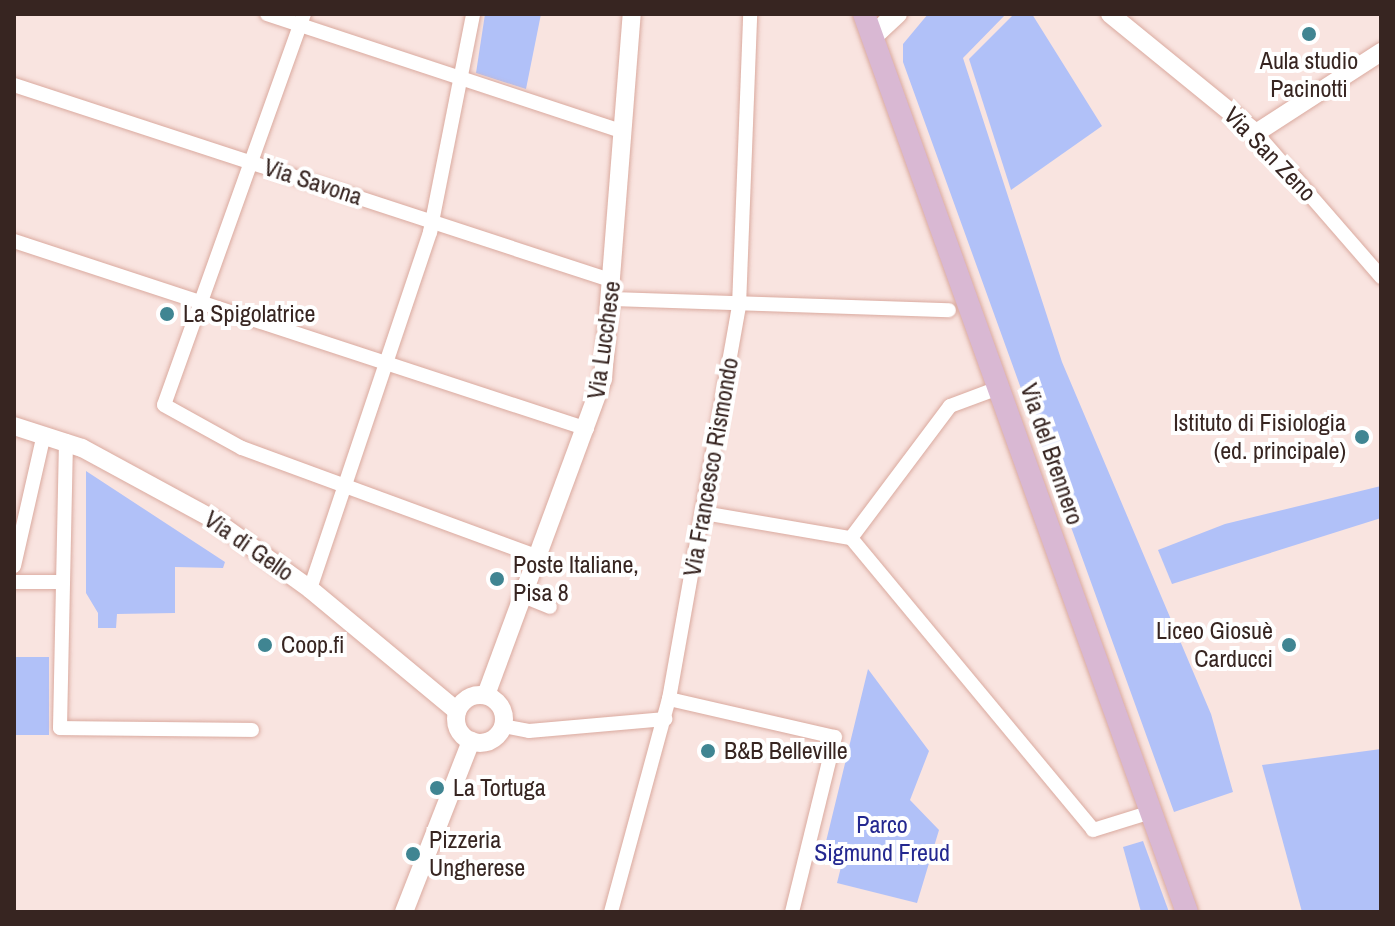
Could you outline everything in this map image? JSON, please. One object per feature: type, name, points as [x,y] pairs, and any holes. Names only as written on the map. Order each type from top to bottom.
[{"type":"main road","name":"Via del Brennero","points":[[864,14],[1001,387],[1187,912]]},
{"type":"main road","points":[[873,36],[897,14]]},
{"type":"street","points":[[267,14],[302,19],[460,78],[623,132]]},
{"type":"street","points":[[310,589],[432,222],[473,14]]},
{"type":"street","name":"Via Lucchese","points":[[486,695],[603,379],[632,14]]},
{"type":"street","name":"Via Francesco Rismondo","points":[[611,912],[665,719],[739,306],[750,14]]},
{"type":"street","name":"Via San Zeno","points":[[1110,14],[1256,133],[1381,277]]},
{"type":"street","points":[[302,19],[164,405],[242,448],[538,557]]},
{"type":"street","points":[[1256,133],[1381,52]]},
{"type":"street","name":"Via Savona","points":[[14,85],[432,222],[612,290],[739,306],[949,310]]},
{"type":"street","points":[[14,241],[587,429]]},
{"type":"street","points":[[851,538],[950,406],[1001,387]]},
{"type":"street","name":"Via di Gello","points":[[14,426],[66,441],[213,519],[310,589],[457,711]]},
{"type":"street","points":[[14,566],[44,434]]},
{"type":"street","points":[[66,441],[60,728],[252,730]]},
{"type":"street","points":[[704,513],[851,538],[1093,830],[1151,812]]},
{"type":"street","points":[[14,582],[62,582]]},
{"type":"street","points":[[523,596],[550,607]]},
{"type":"street","points":[[486,695],[498,702],[503,726],[493,739],[471,741],[458,728],[457,711],[466,699],[486,695]]},
{"type":"street","points":[[669,699],[835,737],[792,912]]},
{"type":"street","points":[[503,726],[529,731],[665,719]]},
{"type":"street","points":[[404,912],[471,741]]},
{"type":"green space","points":[[485,14],[541,14],[526,89],[476,73]]},
{"type":"green space","points":[[928,14],[1006,14],[963,58],[1062,362],[1211,714],[1233,792],[1174,812],[903,62],[903,44]]},
{"type":"green space","points":[[1014,14],[1032,14],[1102,126],[1011,190],[969,59]]},
{"type":"green space","points":[[86,471],[225,562],[223,568],[175,567],[175,613],[117,614],[116,628],[98,628],[98,613],[86,593]]},
{"type":"green space","points":[[1381,486],[1381,518],[1172,584],[1158,550],[1225,524]]},
{"type":"green space","points":[[14,657],[49,657],[49,735],[14,735]]},
{"type":"green space","name":"Parco Sigmund Freud","points":[[868,669],[929,751],[910,800],[939,830],[917,903],[837,883],[842,863],[822,858]]},
{"type":"green space","points":[[1381,749],[1381,912],[1302,912],[1262,765]]},
{"type":"green space","points":[[1143,841],[1169,912],[1141,912],[1123,847]]},
{"type":"place","name":"Aula studio Pacinotti","points":[[1309,34]]},
{"type":"place","name":"La Spigolatrice","points":[[167,314]]},
{"type":"place","name":"Istituto di Fisiologia (ed. principale)","points":[[1362,437]]},
{"type":"place","name":"Poste Italiane, Pisa 8","points":[[497,579]]},
{"type":"place","name":"Coop.fi","points":[[265,645]]},
{"type":"place","name":"Liceo Giosuè Carducci","points":[[1289,645]]},
{"type":"place","name":"B&B Belleville","points":[[708,751]]},
{"type":"place","name":"La Tortuga","points":[[437,788]]},
{"type":"place","name":"Pizzeria Ungherese","points":[[413,854]]}]
